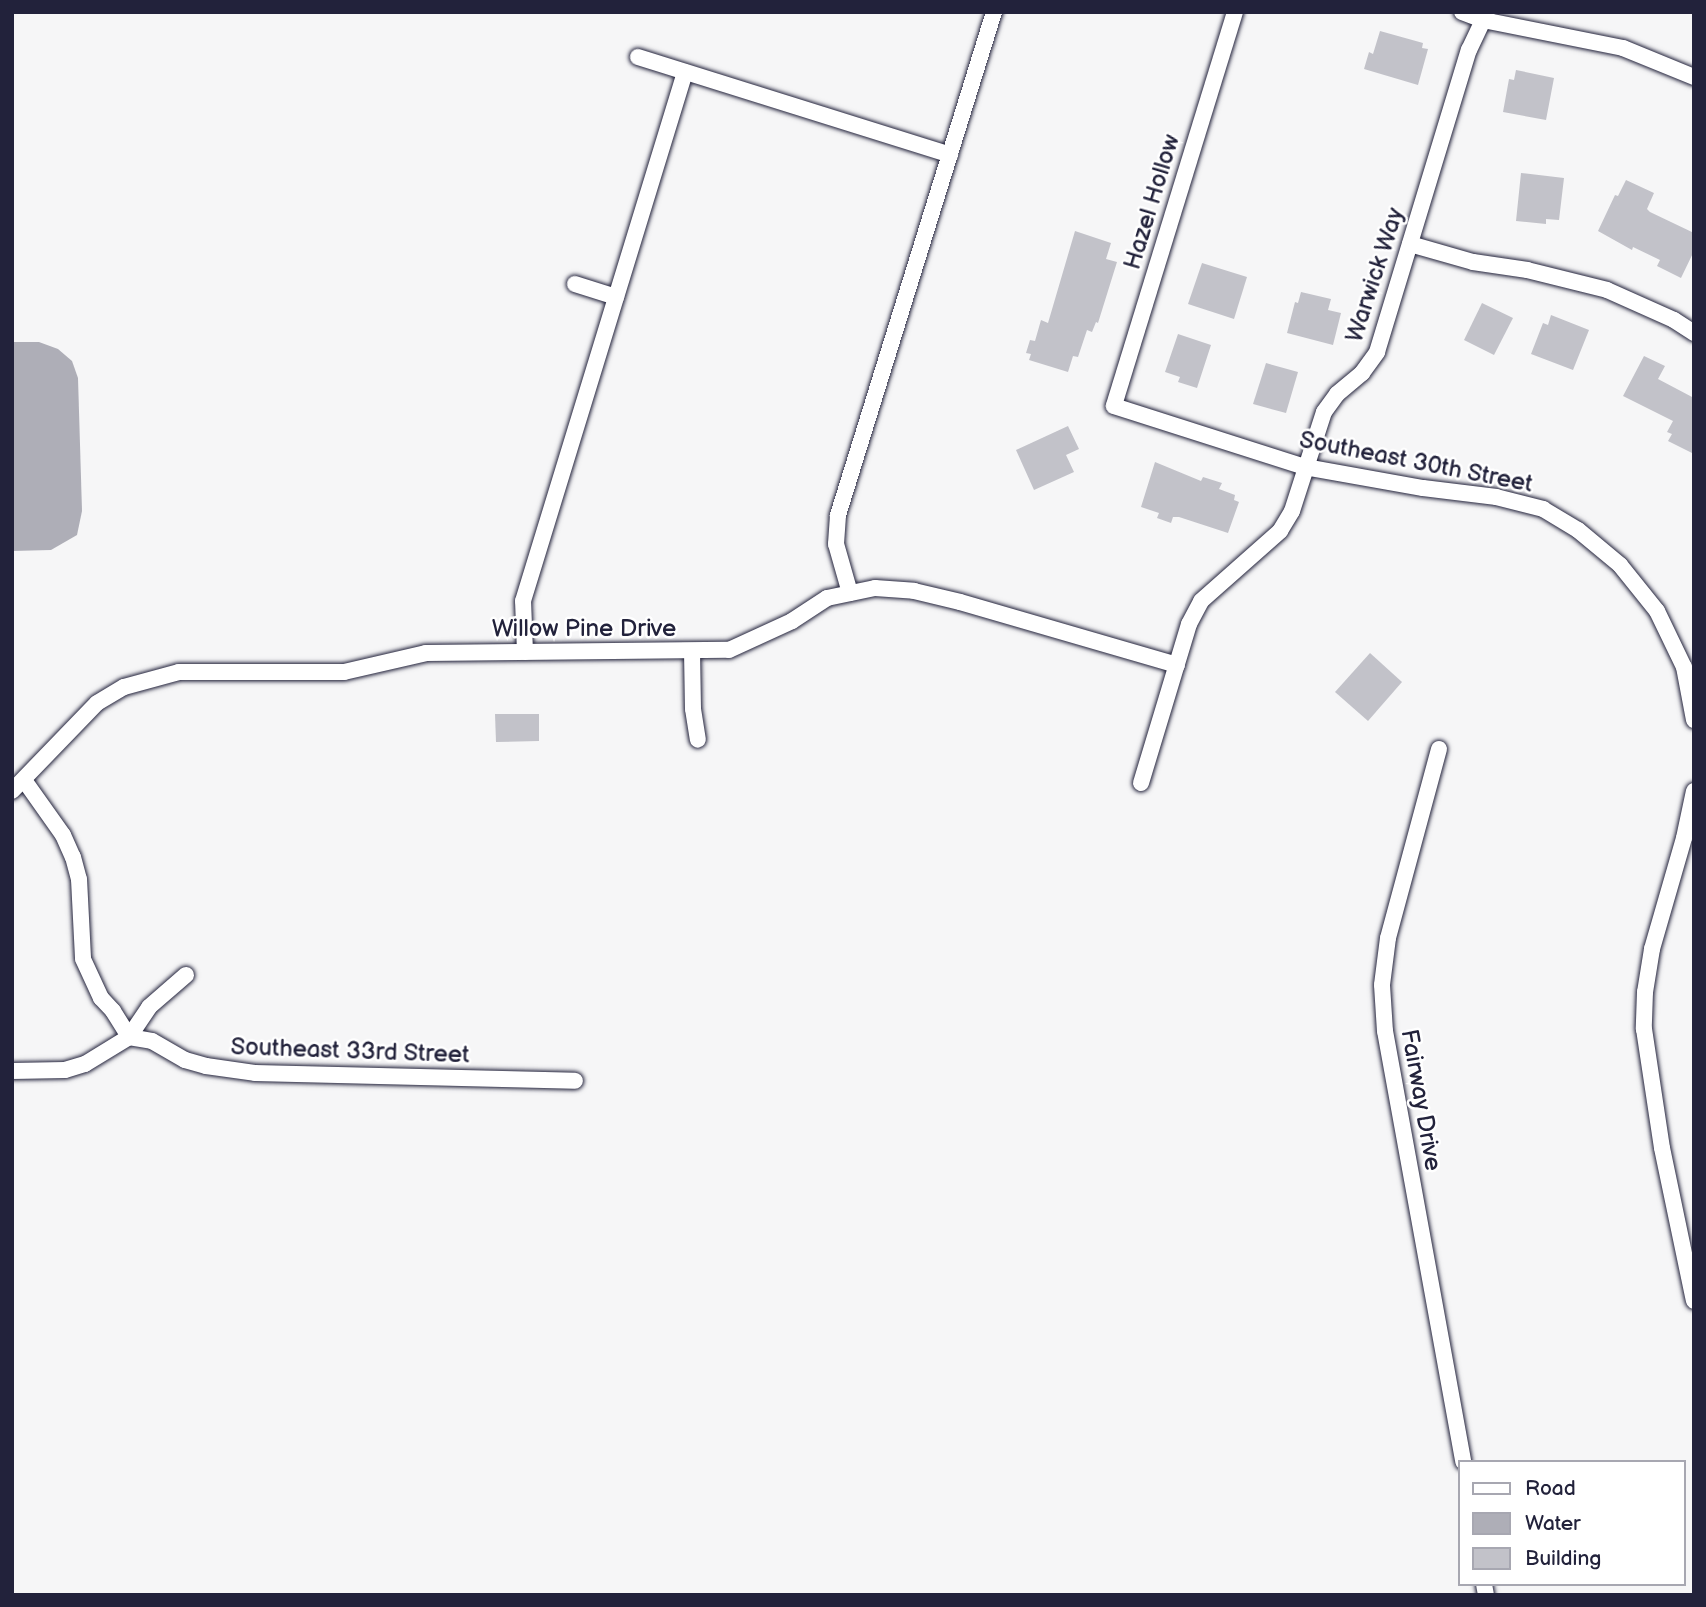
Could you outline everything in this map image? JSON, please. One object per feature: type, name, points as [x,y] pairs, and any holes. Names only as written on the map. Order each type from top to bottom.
[{"type":"street","points":[[850,593],[836,544],[838,515],[994,12]]},
{"type":"street","name":"Hazel Hollow","points":[[1114,406],[1235,12]]},
{"type":"street","points":[[1462,12],[1623,48],[1694,76]]},
{"type":"street","name":"Warwick Way","points":[[1141,783],[1177,665],[1200,601],[1280,531],[1292,511],[1324,412],[1337,394],[1362,373],[1377,352],[1469,50],[1485,16]]},
{"type":"street","points":[[638,57],[950,155]]},
{"type":"street","points":[[525,652],[523,601],[685,72]]},
{"type":"street","points":[[1410,244],[1473,262],[1527,270],[1607,290],[1674,320],[1694,333]]},
{"type":"street","points":[[575,284],[616,297]]},
{"type":"street","name":"Southeast 30th Street","points":[[1114,406],[1305,467],[1423,488],[1496,496],[1543,509],[1578,530],[1620,565],[1657,611],[1689,666],[1694,720]]},
{"type":"street","name":"Willow Pine Drive","points":[[18,785],[97,703],[124,687],[179,673],[344,673],[426,653],[729,650],[792,621],[827,598],[876,588],[925,594],[1177,665]]},
{"type":"street","points":[[692,651],[693,709],[698,740]]},
{"type":"street","name":"Fairway Drive","points":[[1439,749],[1388,938],[1382,985],[1385,1031],[1463,1460]]},
{"type":"street","points":[[18,785],[63,835],[73,857],[79,879],[83,960],[101,998],[130,1037]]},
{"type":"street","points":[[1694,791],[1652,949],[1645,992],[1644,1029],[1662,1148],[1694,1301]]},
{"type":"street","points":[[12,1071],[65,1070],[85,1064],[130,1037],[149,1007],[186,975]]},
{"type":"street","name":"Southeast 33rd Street","points":[[130,1037],[152,1041],[185,1060],[255,1073],[575,1081]]},
{"type":"water","points":[[12,342],[39,342],[58,349],[72,361],[78,378],[82,511],[77,535],[51,550],[12,551]]},
{"type":"building","points":[[1380,31],[1423,43],[1422,48],[1428,49],[1418,85],[1364,69],[1369,52],[1373,54]]},
{"type":"building","points":[[1516,70],[1554,78],[1546,120],[1503,112],[1509,79],[1514,80]]},
{"type":"building","points":[[1521,173],[1564,178],[1559,220],[1546,219],[1546,224],[1516,221]]},
{"type":"building","points":[[1626,180],[1654,193],[1647,209],[1650,212],[1694,233],[1694,251],[1681,278],[1657,266],[1660,260],[1633,247],[1632,250],[1598,231],[1615,195],[1618,196]]},
{"type":"building","points":[[1075,231],[1111,243],[1106,259],[1117,262],[1098,323],[1096,322],[1092,332],[1087,330],[1078,357],[1073,356],[1068,372],[1029,360],[1031,354],[1026,353],[1030,340],[1035,341],[1041,320],[1048,323]]},
{"type":"building","points":[[1202,263],[1247,277],[1234,319],[1188,304]]},
{"type":"building","points":[[1301,292],[1331,299],[1328,310],[1341,313],[1333,345],[1287,333],[1295,302],[1298,303]]},
{"type":"building","points":[[1482,303],[1513,318],[1494,355],[1464,340]]},
{"type":"building","points":[[1551,315],[1589,330],[1573,370],[1531,354],[1543,323],[1548,325]]},
{"type":"building","points":[[1178,334],[1211,345],[1197,388],[1178,382],[1180,377],[1165,372]]},
{"type":"building","points":[[1644,356],[1665,366],[1658,379],[1694,398],[1694,454],[1668,441],[1672,434],[1667,432],[1673,421],[1623,396]]},
{"type":"building","points":[[1266,363],[1298,372],[1286,413],[1253,404]]},
{"type":"building","points":[[1068,426],[1079,449],[1066,455],[1074,472],[1034,490],[1016,450]]},
{"type":"building","points":[[1155,462],[1201,481],[1203,477],[1222,483],[1219,489],[1235,495],[1234,500],[1239,502],[1228,533],[1179,517],[1173,517],[1171,523],[1157,518],[1159,513],[1141,507]]},
{"type":"building","points":[[1370,653],[1402,682],[1368,721],[1335,692]]},
{"type":"building","points":[[495,714],[539,714],[539,741],[496,742]]}]
